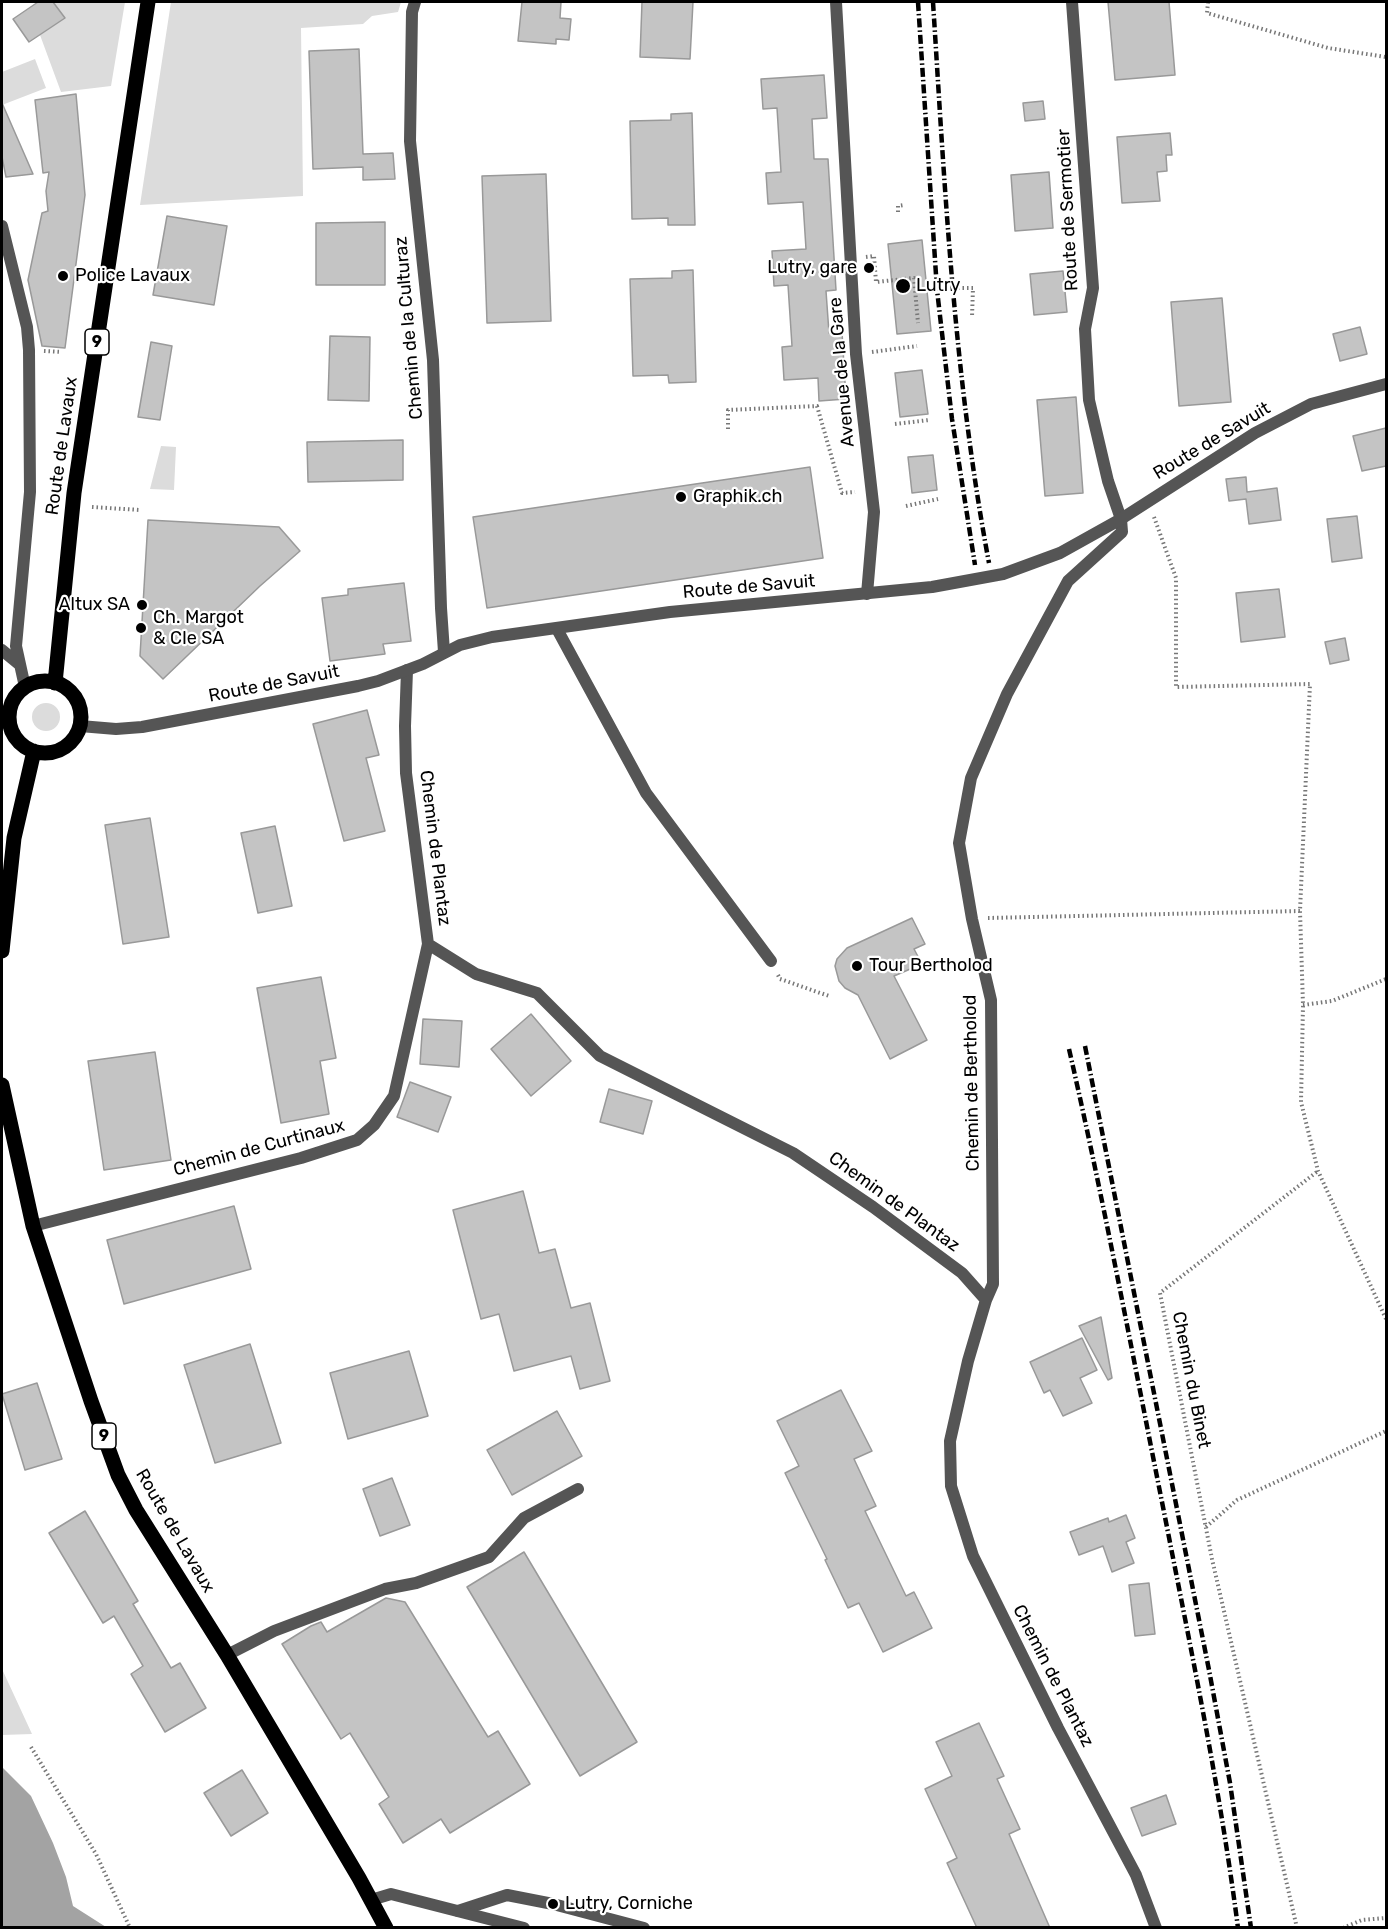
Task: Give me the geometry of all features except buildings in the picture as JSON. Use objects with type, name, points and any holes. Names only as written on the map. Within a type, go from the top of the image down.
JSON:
[{"type":"main road","name":"Route de Lavaux","points":[[55,682],[74,493],[148,2]]},
{"type":"main road","points":[[45,681],[55,682],[65,687],[73,695],[81,715],[80,726],[75,737],[57,751],[46,753],[34,751],[16,738],[11,728],[9,716],[11,705],[25,687],[45,681]]},
{"type":"main road","points":[[2,951],[14,838],[34,751]]},
{"type":"main road","name":"Route de Lavaux","points":[[2,1085],[33,1226],[118,1475],[136,1510],[226,1655],[386,1928]]},
{"type":"street","name":"Chemin de la Culturaz","points":[[415,2],[412,12],[410,141],[434,360],[444,652]]},
{"type":"street","name":"Avenue de la Gare","points":[[836,2],[856,354],[874,512],[867,594]]},
{"type":"street","name":"Route de Sermotier","points":[[1072,2],[1093,288],[1085,329],[1089,400],[1108,481],[1121,519]]},
{"type":"street","points":[[2,226],[27,327],[29,350],[30,492],[16,646],[25,687]]},
{"type":"street","name":"Route de Savuit","points":[[80,726],[116,729],[142,727],[358,686],[407,670],[444,652],[482,639],[670,612],[932,587],[1003,573],[1060,553],[1121,519],[1255,433],[1311,404],[1386,384]]},
{"type":"street","name":"Chemin de Bertholod","points":[[986,1300],[993,1284],[991,1000],[972,919],[959,843],[971,778],[1007,694],[1068,581],[1122,532],[1121,519]]},
{"type":"street","points":[[557,629],[646,793],[771,961]]},
{"type":"street","points":[[2,650],[20,665]]},
{"type":"street","name":"Chemin de Plantaz","points":[[407,670],[406,774],[429,944],[476,974],[537,993],[600,1056],[793,1153],[873,1207],[953,1267],[986,1300],[968,1361],[950,1442],[951,1486],[973,1556],[1058,1728],[1136,1875],[1156,1928]]},
{"type":"street","name":"Chemin de Curtinaux","points":[[33,1226],[301,1158],[357,1140],[374,1125],[394,1096],[429,944]]},
{"type":"street","points":[[226,1655],[274,1631],[385,1589],[416,1583],[489,1557],[524,1518],[578,1489]]},
{"type":"street","points":[[371,1900],[391,1894],[524,1928]]},
{"type":"street","points":[[458,1911],[507,1895],[553,1904],[644,1928]]},
{"type":"path","points":[[1208,2],[1207,13],[1329,48],[1386,57]]},
{"type":"path","points":[[898,212],[898,206],[904,205]]},
{"type":"path","points":[[851,258],[874,256],[876,282],[914,278],[918,323]]},
{"type":"path","points":[[958,288],[973,288],[972,317]]},
{"type":"path","points":[[856,354],[916,346]]},
{"type":"path","points":[[728,429],[728,410],[817,406],[842,493],[855,492]]},
{"type":"path","points":[[895,424],[929,420]]},
{"type":"path","points":[[906,506],[938,499]]},
{"type":"path","points":[[1148,502],[1176,578],[1176,687],[1310,684],[1300,911],[1303,1005],[1301,1102],[1318,1171],[1386,1319]]},
{"type":"path","points":[[92,507],[140,510]]},
{"type":"path","points":[[972,919],[1300,911]]},
{"type":"path","points":[[780,979],[829,996]]},
{"type":"path","points":[[1303,1005],[1332,1001],[1386,979]]},
{"type":"path","name":"Chemin du Binet","points":[[1297,1928],[1206,1528],[1160,1293],[1318,1171]]},
{"type":"path","points":[[1206,1528],[1237,1500],[1386,1431]]},
{"type":"path","points":[[31,1747],[96,1854],[130,1928]]},
{"type":"path","points":[[1343,1928],[1362,1920],[1386,1918]]},
{"type":"shaded area","points":[[53,2],[125,2],[111,86],[61,92],[40,35],[65,18]]},
{"type":"shaded area","points":[[171,2],[401,2],[398,12],[372,16],[363,24],[301,28],[303,196],[140,205]]},
{"type":"shaded area","points":[[35,59],[46,88],[2,105],[2,72]]},
{"type":"shaded area","points":[[161,446],[176,447],[174,490],[150,489]]},
{"type":"shaded area","points":[[46,703],[56,707],[60,717],[56,727],[46,731],[36,727],[32,717],[36,707]]},
{"type":"shaded area","points":[[2,1669],[32,1734],[2,1735]]},
{"type":"shaded area","points":[[2,1767],[31,1796],[66,1877],[73,1906],[106,1927],[2,1927]]},
{"type":"railway","points":[[918,2],[937,290],[952,419],[975,565]]},
{"type":"railway","points":[[933,2],[952,283],[967,423],[989,563]]},
{"type":"railway","points":[[1085,1046],[1209,1670],[1230,1783],[1251,1928]]},
{"type":"railway","points":[[1069,1049],[1195,1667],[1223,1823],[1238,1928]]},
{"type":"place","name":"Lutry, gare","points":[[869,268]]},
{"type":"place","name":"Police Lavaux","points":[[63,276]]},
{"type":"place","name":"Lutry","points":[[903,286]]},
{"type":"place","name":"Graphik.ch","points":[[681,497]]},
{"type":"place","name":"Altux SA","points":[[142,605]]},
{"type":"place","name":"Ch. Margot & CIe SA","points":[[141,628]]},
{"type":"place","name":"Tour Bertholod","points":[[857,966]]},
{"type":"place","name":"Lutry, Corniche","points":[[553,1904]]}]
